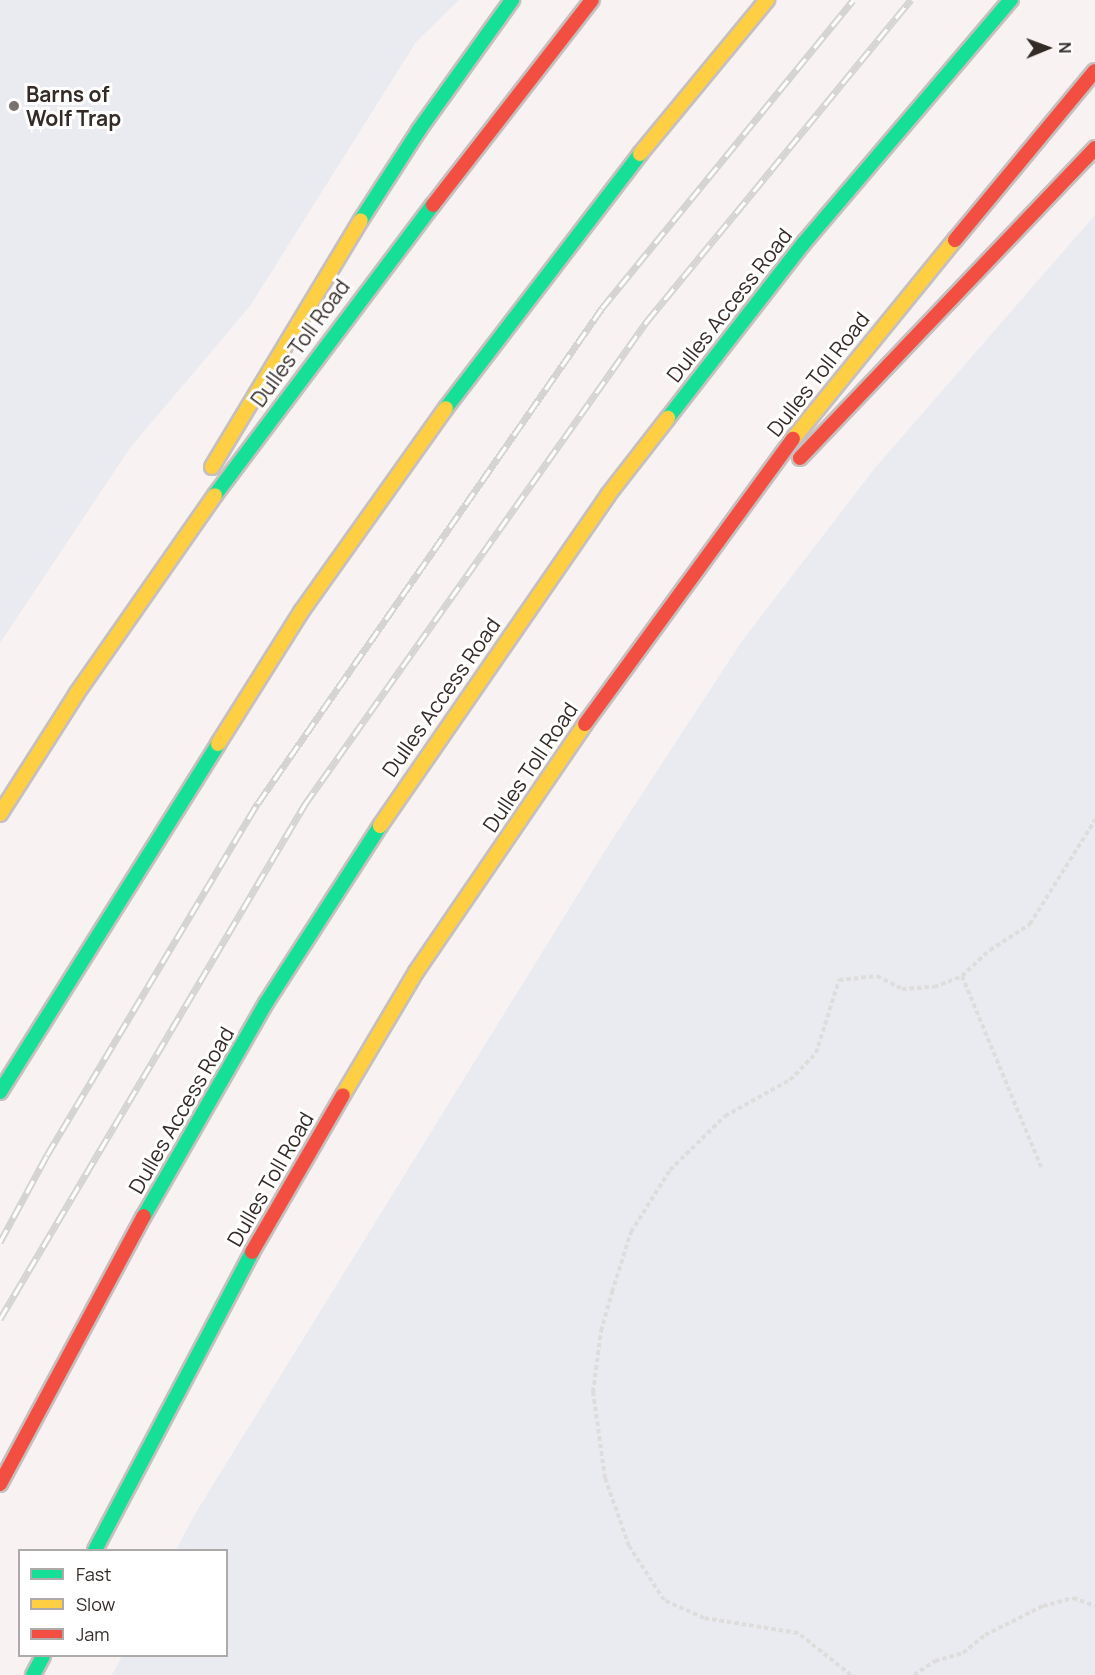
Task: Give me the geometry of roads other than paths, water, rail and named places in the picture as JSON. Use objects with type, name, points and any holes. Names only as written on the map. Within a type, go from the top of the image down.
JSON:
[{"type":"highway","points":[[206,477],[335,260],[420,130],[512,0]]},
{"type":"highway","name":"Dulles Toll Road","points":[[0,814],[77,693],[329,338],[592,0]]},
{"type":"highway","points":[[0,1092],[301,612],[431,428],[598,205],[767,0]]},
{"type":"highway","name":"Dulles Access Road","points":[[0,1484],[111,1273],[266,1003],[431,747],[615,486],[803,244],[1011,0]]},
{"type":"highway","name":"Dulles Toll Road","points":[[96,1549],[270,1217],[416,972],[690,576],[825,396],[1095,71]]},
{"type":"highway","points":[[690,576],[1095,148]]},
{"type":"highway","points":[[77,693],[188,507]]},
{"type":"highway","points":[[33,1675],[42,1657]]},
{"type":"railway","points":[[0,1242],[47,1155],[258,803],[602,308],[853,0]]},
{"type":"railway","points":[[0,1319],[305,804],[647,321],[911,0]]},
{"type":"place","name":"Barns of Wolf Trap","points":[[14,106]]}]
